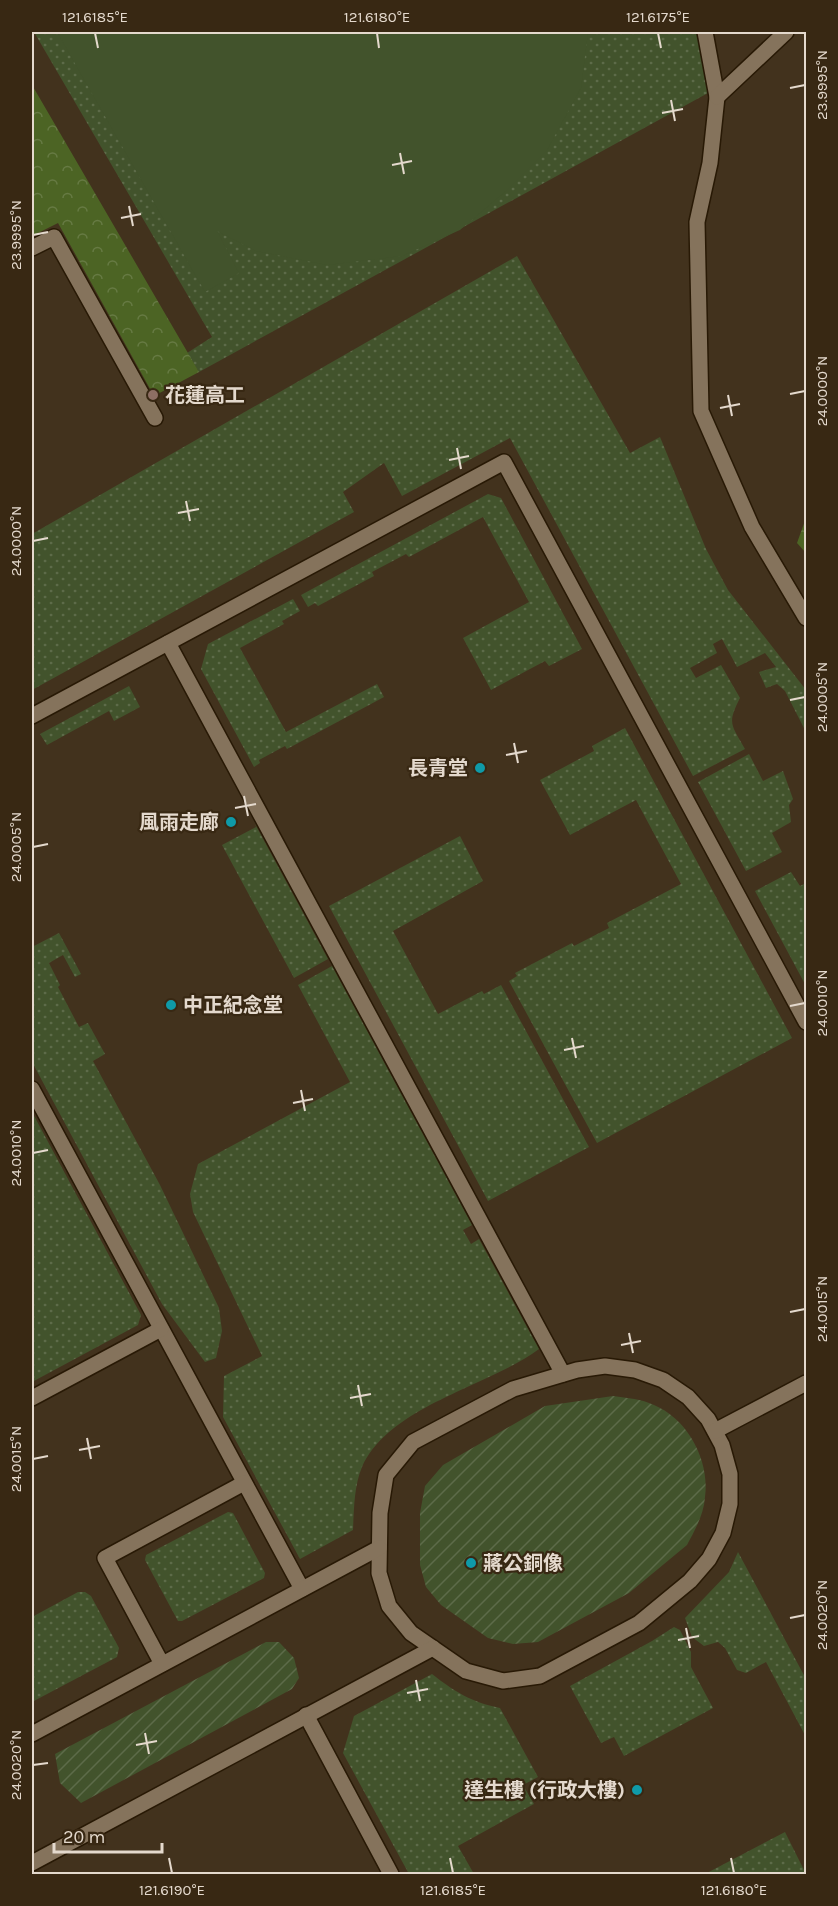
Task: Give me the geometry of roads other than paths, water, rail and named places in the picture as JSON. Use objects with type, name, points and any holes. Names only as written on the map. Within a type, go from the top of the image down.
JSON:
[{"type":"street","points":[[705,32],[717,97],[710,163],[697,222],[701,411],[752,527],[807,618]]},
{"type":"street","points":[[717,97],[786,32]]},
{"type":"street","points":[[32,248],[54,237],[155,418]]},
{"type":"street","points":[[32,716],[504,462],[807,1022]]},
{"type":"street","points":[[168,643],[563,1374]]},
{"type":"street","points":[[32,1089],[302,1589]]},
{"type":"street","points":[[32,1398],[161,1329]]},
{"type":"street","points":[[605,1366],[635,1370],[663,1380],[688,1397],[708,1419],[715,1431],[722,1445],[730,1474],[730,1504],[723,1533],[709,1559],[690,1581],[639,1623],[540,1676],[503,1681],[466,1671],[411,1633],[389,1606],[379,1573],[380,1513],[386,1475],[413,1442],[513,1389],[563,1374],[605,1366]]},
{"type":"street","points":[[715,1431],[807,1383]]},
{"type":"street","points":[[162,1664],[105,1558],[244,1483]]},
{"type":"street","points":[[32,1734],[379,1548]]},
{"type":"street","points":[[32,1863],[433,1648]]},
{"type":"street","points":[[306,1715],[391,1875]]},
{"type":"place","name":"花蓮高工","points":[[153,395]]},
{"type":"place","name":"長青堂","points":[[480,768]]},
{"type":"place","name":"風雨走廊","points":[[231,822]]},
{"type":"place","name":"中正紀念堂","points":[[171,1005]]},
{"type":"place","name":"蔣公銅像","points":[[471,1563]]},
{"type":"place","name":"達生樓 (行政大樓)","points":[[637,1790]]}]
